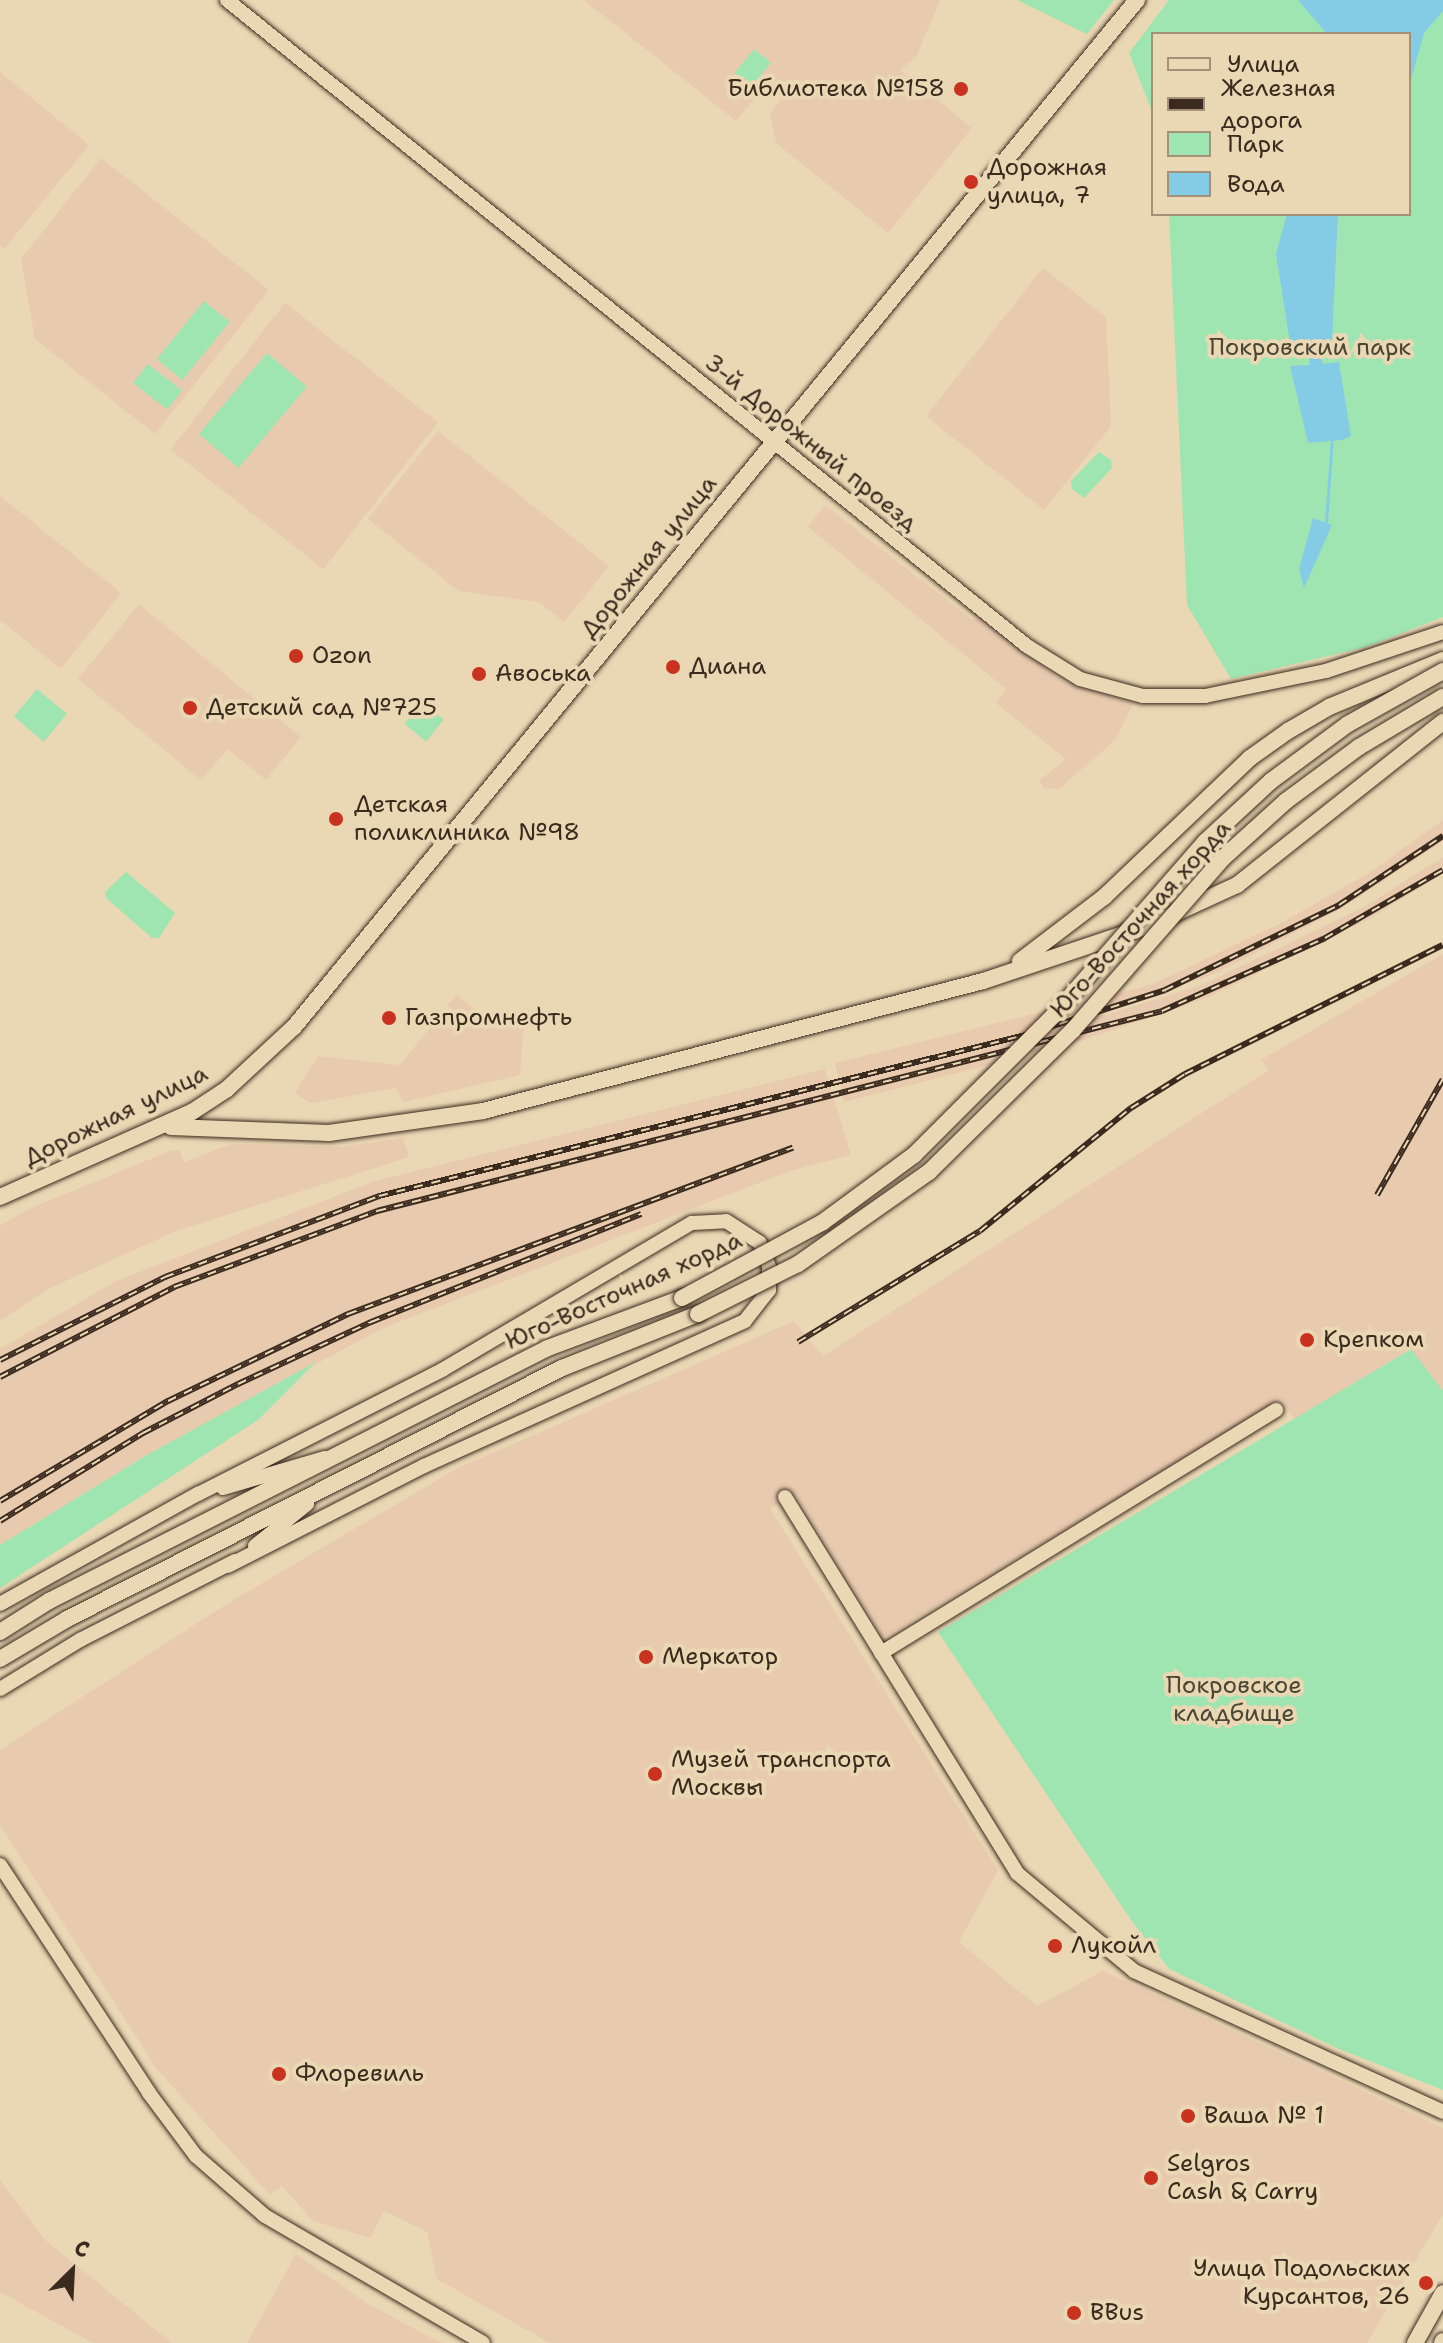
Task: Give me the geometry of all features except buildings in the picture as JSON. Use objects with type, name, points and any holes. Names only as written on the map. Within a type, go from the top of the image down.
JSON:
[{"type":"main road","name":"Дорожная улица","points":[[0,1197],[192,1112],[214,1099],[294,1027],[1137,0]]},
{"type":"main road","points":[[983,981],[1038,952],[1070,926],[1263,749],[1329,707],[1443,660]]},
{"type":"main road","name":"Юго-Восточная хорда","points":[[0,1632],[49,1601],[548,1348],[682,1298],[823,1222],[914,1155],[1054,1015],[1216,832],[1271,781],[1348,724],[1443,671]]},
{"type":"main road","name":"Юго-Восточная хорда","points":[[0,1659],[67,1619],[562,1368],[698,1314],[798,1264],[929,1172],[1073,1030],[1222,859],[1286,801],[1346,756],[1443,697]]},
{"type":"main road","points":[[154,1130],[225,1128],[329,1133],[483,1111],[983,981],[1150,925],[1237,885],[1278,857],[1443,722]]},
{"type":"main road","points":[[214,1099],[210,1110],[225,1128]]},
{"type":"main road","points":[[192,1112],[225,1128]]},
{"type":"main road","points":[[1415,2343],[1443,2293]]},
{"type":"street","name":"3-й Дорожный проезд","points":[[227,0],[1027,646],[1104,687],[1143,696],[1205,696],[1326,671],[1443,632]]},
{"type":"street","points":[[0,1604],[198,1494],[442,1370],[692,1223],[714,1218],[734,1223],[760,1243],[769,1267],[769,1290],[745,1321],[424,1466],[80,1640],[0,1689]]},
{"type":"street","points":[[881,1653],[1276,1410]]},
{"type":"street","points":[[198,1494],[333,1456]]},
{"type":"street","points":[[228,1566],[298,1510],[347,1479]]},
{"type":"street","points":[[785,1497],[1017,1873],[1134,1971],[1443,2112]]},
{"type":"street","points":[[0,1865],[149,2093],[196,2156],[265,2216],[483,2343]]},
{"type":"shaded area","points":[[584,0],[940,0],[916,57],[900,70],[972,128],[888,233],[776,143],[770,114],[783,96],[767,83],[736,121]]},
{"type":"shaded area","points":[[0,72],[89,145],[4,249],[0,245]]},
{"type":"shaded area","points":[[101,158],[269,290],[155,434],[35,339],[21,259]]},
{"type":"shaded area","points":[[1043,268],[1106,317],[1111,426],[1044,510],[926,416]]},
{"type":"shaded area","points":[[285,303],[438,422],[323,569],[170,450]]},
{"type":"shaded area","points":[[438,431],[609,566],[564,622],[539,602],[459,591],[368,519]]},
{"type":"shaded area","points":[[0,496],[121,593],[61,669],[0,620]]},
{"type":"shaded area","points":[[825,505],[971,619],[979,618],[1061,680],[1133,704],[1115,740],[1059,789],[1044,788],[1039,781],[1066,759],[996,703],[1006,689],[808,527]]},
{"type":"shaded area","name":"Детский сад №725","points":[[139,604],[301,737],[266,780],[228,749],[201,780],[78,679]]},
{"type":"shaded area","points":[[1443,820],[1443,841],[1341,909],[1216,973],[1063,1028],[1202,985],[1366,906],[1443,857],[1443,873],[1371,918],[1209,997],[1081,1041],[844,1102],[835,1063],[1151,985],[1285,921],[1369,873]]},
{"type":"shaded area","points":[[1443,954],[1443,1391],[1410,1349],[1295,1420],[1282,1400],[883,1638],[795,1493],[770,1509],[998,1870],[959,1942],[1037,2006],[1103,1971],[1443,2128],[1443,2214],[1367,2343],[550,2343],[437,2279],[427,2232],[384,2211],[370,2238],[313,2221],[282,2186],[270,2195],[157,2069],[0,1825],[0,1750],[230,1602],[458,1468],[794,1321],[823,1356],[1269,1070],[1261,1060]]},
{"type":"shaded area","points":[[456,995],[496,1025],[506,1012],[524,1025],[520,1075],[403,1102],[396,1088],[311,1103],[295,1093],[318,1056],[400,1065]]},
{"type":"shaded area","points":[[825,1069],[851,1155],[790,1171],[383,1328],[147,1455],[0,1545],[0,1349],[116,1281],[375,1181]]},
{"type":"shaded area","points":[[403,1138],[409,1157],[176,1231],[48,1289],[0,1321],[0,1226],[31,1208],[170,1151],[179,1150],[184,1162],[232,1144],[341,1147]]},
{"type":"shaded area","points":[[0,2180],[46,2241],[172,2343],[93,2343],[0,2292]]},
{"type":"shaded area","points":[[296,2254],[368,2304],[441,2343],[247,2343]]},
{"type":"green space","points":[[1017,0],[1114,0],[1087,34]]},
{"type":"green space","name":"Покровский парк","points":[[1169,0],[1443,0],[1443,617],[1366,647],[1231,679],[1187,605],[1169,216],[1411,216],[1411,32],[1151,32],[1151,109],[1129,53]]},
{"type":"green space","points":[[754,49],[771,63],[752,87],[734,73]]},
{"type":"green space","points":[[204,301],[230,322],[182,380],[157,359]]},
{"type":"green space","points":[[267,353],[307,386],[239,468],[199,434]]},
{"type":"green space","points":[[148,364],[182,390],[167,409],[133,383]]},
{"type":"green space","points":[[1099,452],[1111,460],[1112,468],[1084,498],[1072,489],[1071,481]]},
{"type":"green space","points":[[37,689],[67,714],[44,742],[14,717]]},
{"type":"green space","points":[[422,702],[444,720],[426,741],[404,724]]},
{"type":"green space","points":[[126,872],[175,913],[159,938],[152,938],[106,898],[105,892]]},
{"type":"green space","name":"Покровское кладбище","points":[[1411,1349],[1443,1391],[1443,2090],[1339,2049],[1169,1969],[1131,1920],[938,1632]]},
{"type":"green space","points":[[316,1362],[258,1420],[0,1588],[0,1545],[147,1455]]},
{"type":"water","points":[[1298,0],[1443,0],[1443,11],[1424,33],[1411,80],[1411,32],[1325,32]]},
{"type":"water","points":[[1286,216],[1338,216],[1332,340],[1316,343],[1323,364],[1339,362],[1351,436],[1342,440],[1308,443],[1290,366],[1310,365],[1307,343],[1290,343],[1276,254]]},
{"type":"water","points":[[1313,518],[1332,525],[1304,588],[1299,569]]},
{"type":"waterway","points":[[1326,522],[1332,438]]},
{"type":"railway","points":[[0,1360],[165,1277],[379,1196],[1025,1035],[1165,990],[1339,905],[1443,836]]},
{"type":"railway","points":[[0,1377],[174,1287],[377,1211],[1162,1011],[1325,938],[1443,870]]},
{"type":"railway","points":[[798,1342],[980,1231],[1131,1108],[1185,1074],[1443,945]]},
{"type":"railway","points":[[1377,1195],[1443,1079]]},
{"type":"railway","points":[[0,1501],[168,1401],[348,1314],[793,1148]]},
{"type":"railway","points":[[0,1521],[143,1433],[238,1384],[371,1322],[641,1214]]},
{"type":"place","name":"Библиотека №158","points":[[961,89]]},
{"type":"place","name":"Дорожная улица, 7","points":[[971,182]]},
{"type":"place","name":"Ozon","points":[[296,656]]},
{"type":"place","name":"Диана","points":[[673,667]]},
{"type":"place","name":"Авоська","points":[[479,674]]},
{"type":"place","name":"Детский сад №725","points":[[190,708]]},
{"type":"place","name":"Детская поликлиника №98","points":[[336,819]]},
{"type":"place","name":"Газпромнефть","points":[[389,1018]]},
{"type":"place","name":"Крепком","points":[[1307,1340]]},
{"type":"place","name":"Меркатор","points":[[646,1657]]},
{"type":"place","name":"Музей транспорта Москвы","points":[[655,1774]]},
{"type":"place","name":"Лукойл","points":[[1055,1946]]},
{"type":"place","name":"Флоревиль","points":[[279,2074]]},
{"type":"place","name":"Ваша № 1","points":[[1188,2116]]},
{"type":"place","name":"Selgros Cash & Carry","points":[[1151,2178]]},
{"type":"place","name":"Улица Подольских Курсантов, 26","points":[[1426,2283]]},
{"type":"place","name":"BBus","points":[[1074,2313]]}]
